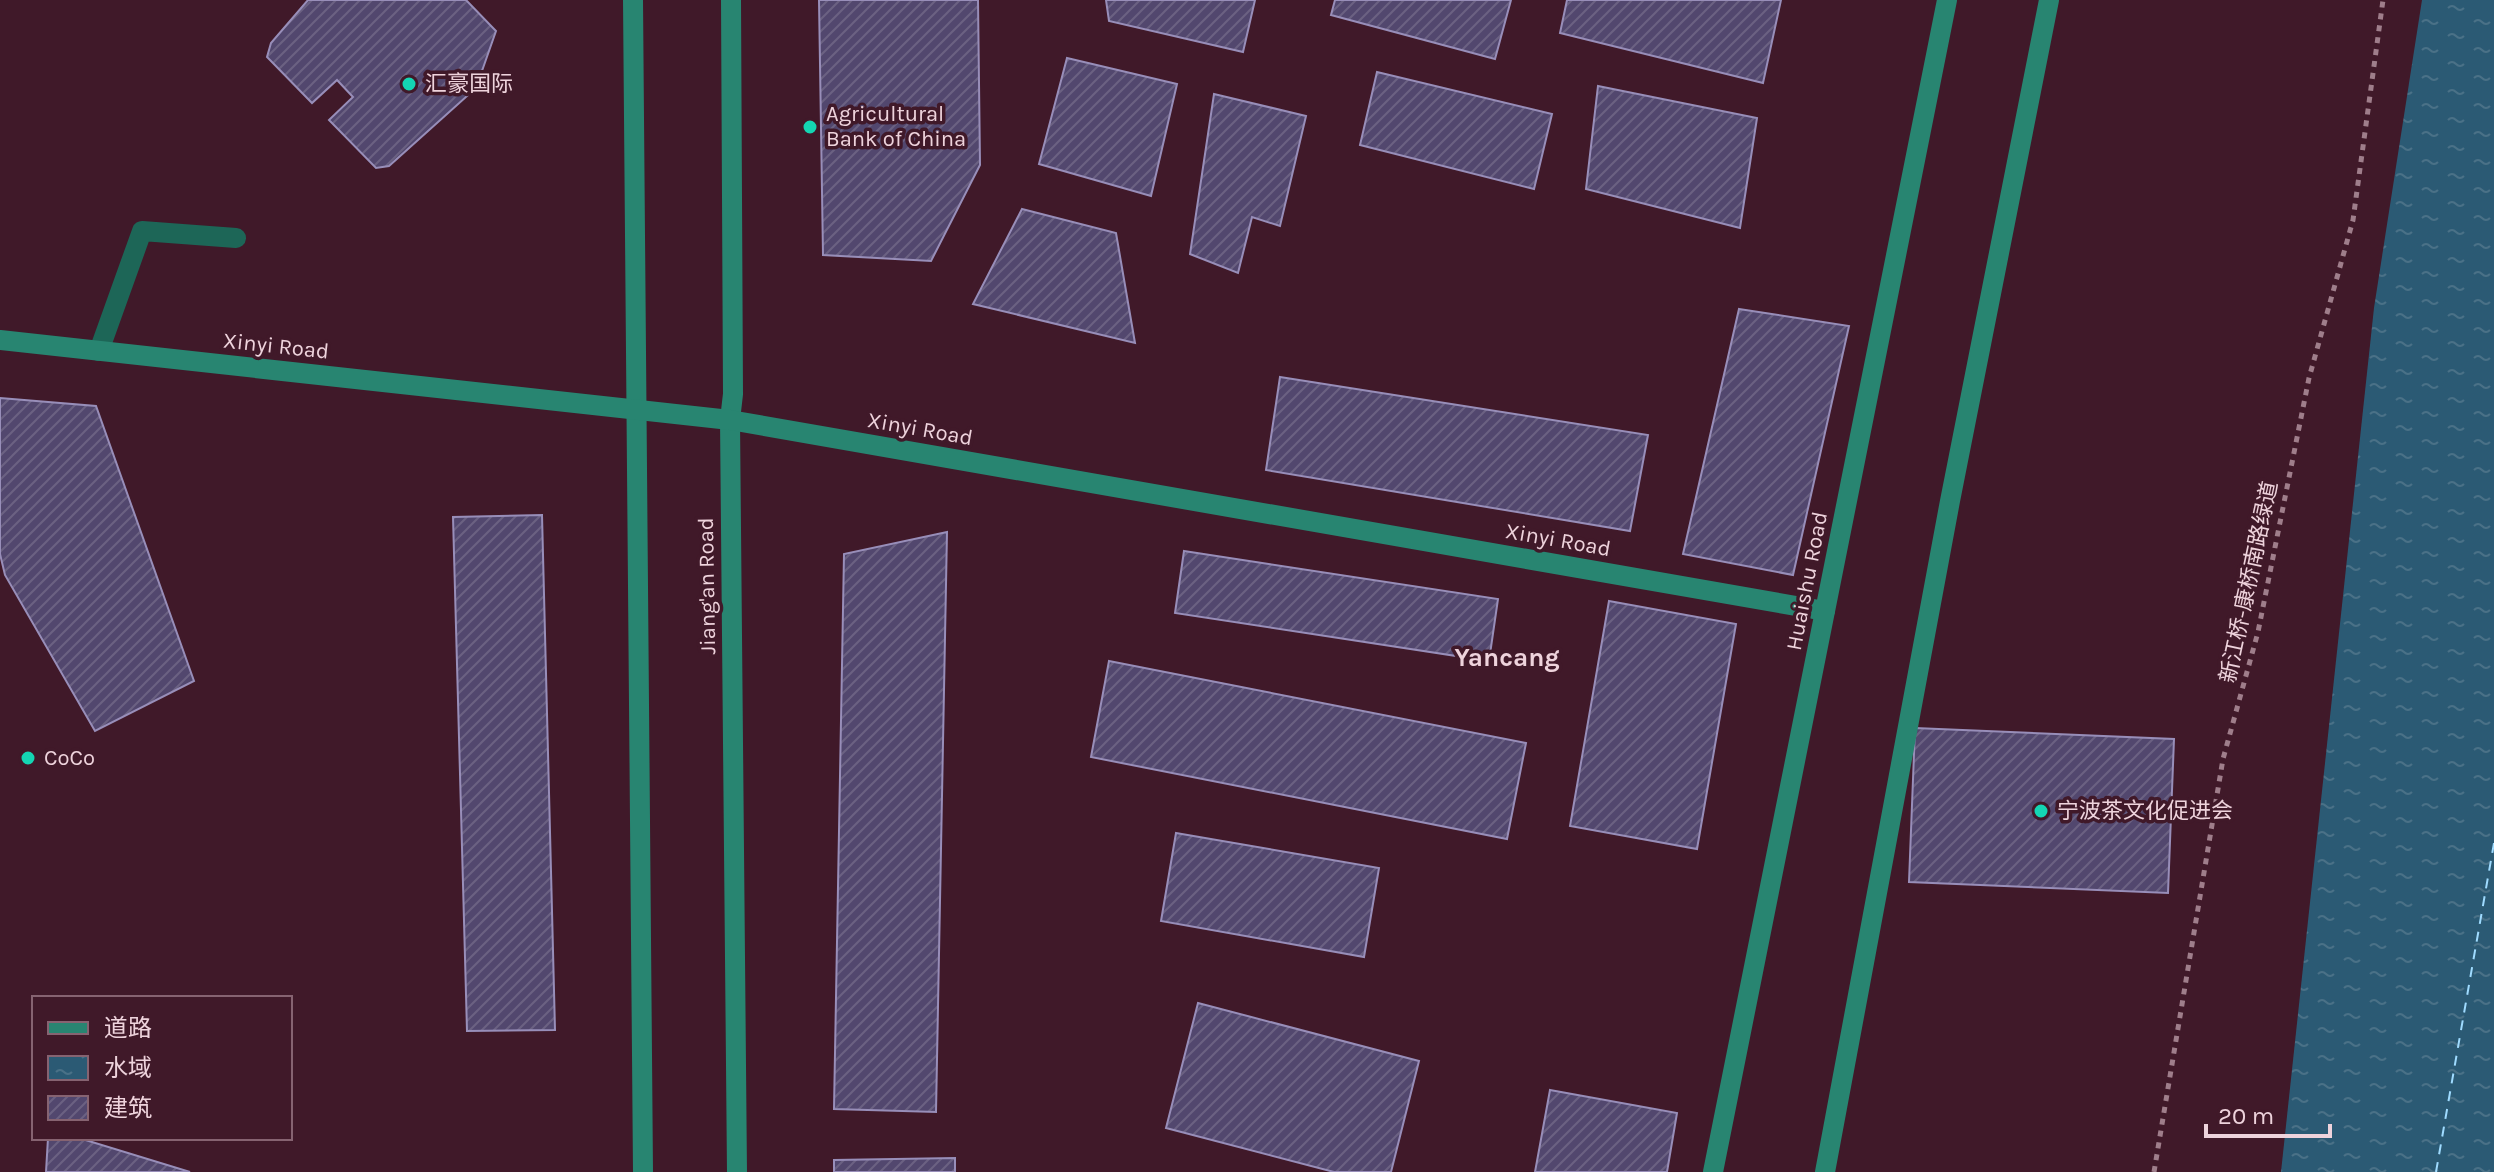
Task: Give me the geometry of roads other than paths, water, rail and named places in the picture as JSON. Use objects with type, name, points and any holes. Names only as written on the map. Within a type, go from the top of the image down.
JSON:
[{"type":"street","points":[[633,0],[643,1172]]},
{"type":"street","name":"Jiang'an Road","points":[[731,0],[733,394],[730,420],[737,1172]]},
{"type":"street","name":"Huaishu Road","points":[[1713,1172],[1947,0]]},
{"type":"street","points":[[1825,1172],[1950,501],[2049,0]]},
{"type":"street","name":"Xinyi Road","points":[[0,340],[730,420],[1825,611]]},
{"type":"lane","points":[[99,351],[142,231],[236,238]]},
{"type":"water","points":[[2422,0],[2494,0],[2494,1172],[2281,1172],[2374,308]]},
{"type":"place","name":"汇豪国际","points":[[409,84]]},
{"type":"place","name":"Agricultural Bank of China","points":[[810,127]]},
{"type":"place","name":"CoCo","points":[[28,758]]},
{"type":"place","name":"宁波茶文化促进会","points":[[2041,811]]},
{"type":"district","name":"Yancang","points":[[1507,657]]}]
